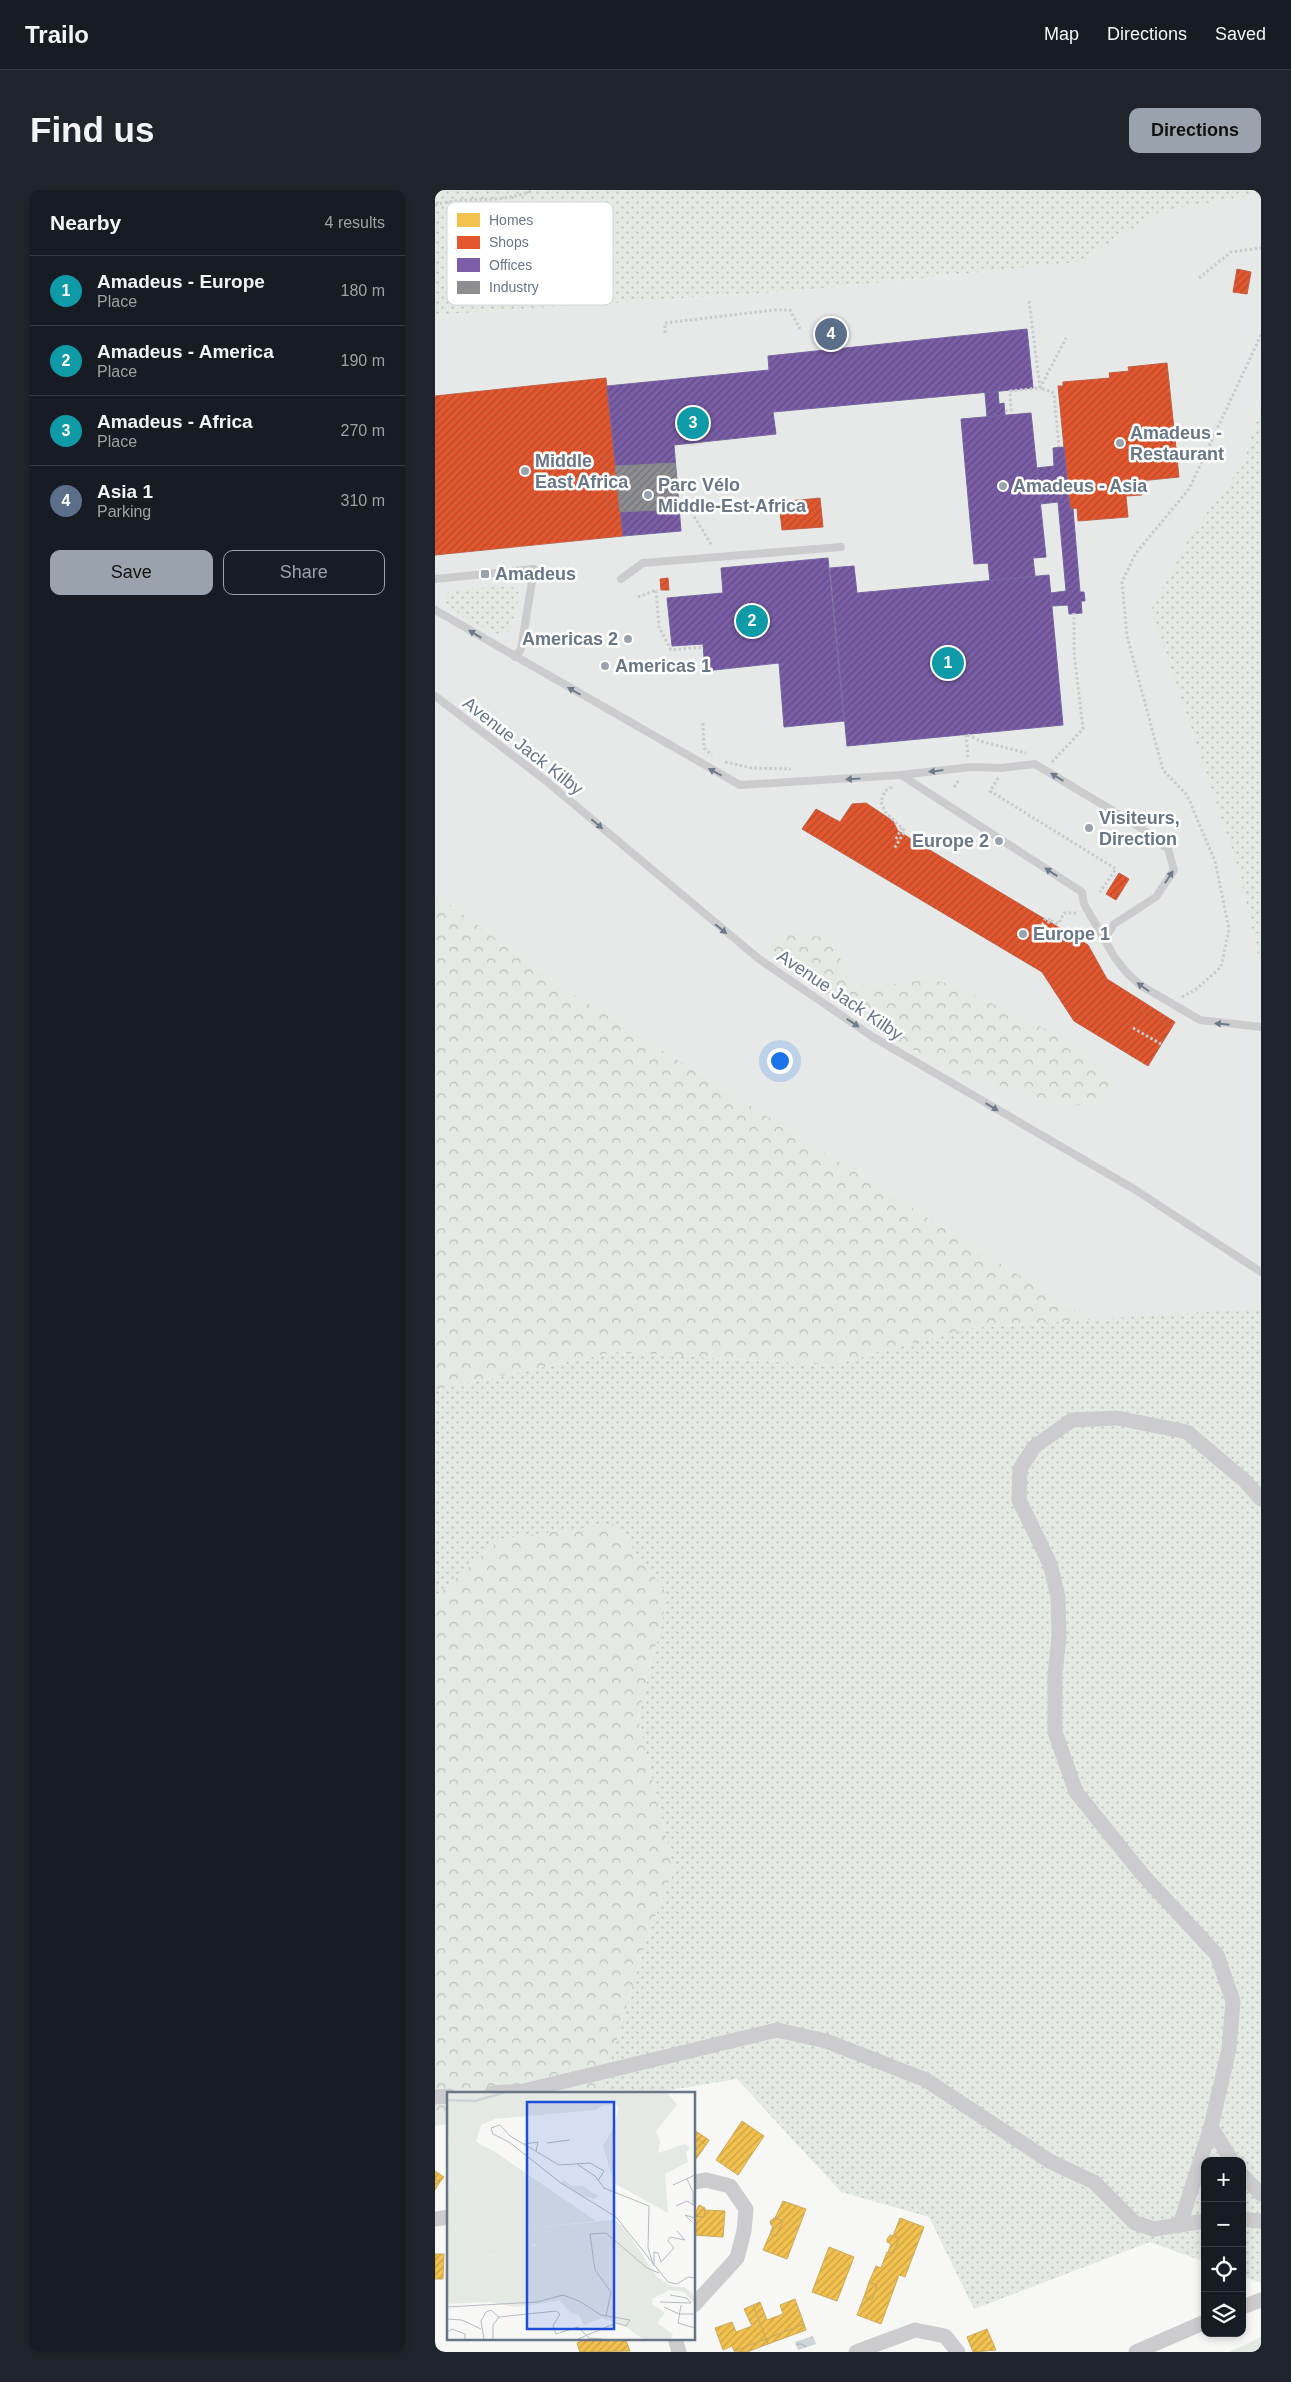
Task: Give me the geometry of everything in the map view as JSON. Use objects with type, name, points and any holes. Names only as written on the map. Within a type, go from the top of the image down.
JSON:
[{"type":"street","points":[[1181,2225],[1211,2127],[1229,2049],[1233,2001],[1217,1955],[1142,1874],[1076,1792],[1055,1732],[1055,1674],[1059,1637],[1058,1597],[1051,1564],[1019,1500],[1020,1470],[1034,1447],[1072,1420],[1117,1418],[1187,1432],[1245,1480],[1261,1500]]},
{"type":"street","points":[[508,2092],[524,2091],[777,2030],[826,2041],[926,2080],[1051,2162],[1094,2182],[1135,2222],[1154,2229],[1201,2222]]},
{"type":"street","points":[[1211,2127],[1230,2157]]},
{"type":"street","points":[[1246,2179],[1261,2194]]},
{"type":"street","points":[[695,2182],[706,2180],[730,2186],[746,2209],[744,2231],[737,2258],[695,2304]]},
{"type":"street","points":[[1246,2219],[1261,2221]]},
{"type":"street","points":[[1246,2306],[1261,2300]]},
{"type":"street","points":[[1136,2352],[1201,2324]]},
{"type":"street","points":[[856,2352],[915,2330],[945,2336],[958,2352]]},
{"type":"lane","points":[[621,580],[643,563],[841,547]]},
{"type":"lane","points":[[435,579],[534,569],[521,649],[515,657]]},
{"type":"lane","points":[[435,610],[740,785],[760,786],[899,779],[971,767],[1001,768],[1035,764],[1138,826],[1168,849],[1174,870],[1156,897],[1114,924],[1104,940]]},
{"type":"lane","name":"Avenue Jack Kilby","points":[[435,696],[545,780],[759,959],[873,1037],[1134,1189],[1261,1272]]},
{"type":"lane","points":[[899,779],[1082,892],[1084,904],[1104,940],[1127,973],[1169,1004],[1208,1022],[1261,1028]]},
{"type":"path","points":[[435,205],[447,201],[505,198],[533,190]]},
{"type":"path","points":[[1199,278],[1231,252],[1261,248]]},
{"type":"path","points":[[1029,301],[1040,388]]},
{"type":"path","points":[[665,333],[665,323],[774,310],[790,310],[801,329]]},
{"type":"path","points":[[1169,1004],[1195,990],[1221,967],[1229,929],[1215,861],[1187,795],[1163,770],[1127,636],[1122,582],[1136,553],[1189,489],[1261,335]]},
{"type":"path","points":[[1040,388],[1067,338]]},
{"type":"path","points":[[1005,411],[1011,410],[1009,390],[1040,388],[1054,393],[1059,447]]},
{"type":"path","points":[[679,509],[689,508],[718,556]]},
{"type":"path","points":[[638,597],[656,590],[659,627],[671,650],[703,647]]},
{"type":"path","points":[[1050,764],[1083,729],[1074,652],[1074,613]]},
{"type":"path","points":[[655,673],[659,664]]},
{"type":"path","points":[[703,723],[705,748],[719,761],[752,768],[792,769]]},
{"type":"path","points":[[969,760],[966,734],[980,740],[1028,753],[1027,756]]},
{"type":"path","points":[[993,774],[999,777],[989,792],[1116,869],[1100,892]]},
{"type":"path","points":[[894,849],[905,830],[886,813],[881,802],[885,792],[899,779]]},
{"type":"path","points":[[896,840],[902,828]]},
{"type":"path","points":[[1035,938],[1046,918],[1057,924],[1064,913],[1084,914]]},
{"type":"path","points":[[1043,932],[1050,920]]},
{"type":"path","points":[[1133,1028],[1161,1044]]},
{"type":"shaded area","points":[[1261,194],[1261,405],[1243,464],[1191,534],[1238,867],[1259,960],[1261,961],[1261,1308],[1090,1320],[565,989],[435,894],[435,315],[583,305],[613,305],[613,303],[805,290],[1078,262],[1161,211]]},
{"type":"green space","points":[[435,190],[1261,190],[1261,194],[1161,211],[1078,262],[805,290],[613,303],[613,202],[447,202],[447,305],[583,305],[435,315]]},
{"type":"green space","points":[[1261,405],[1261,961],[1259,960],[1238,867],[1151,610],[1191,534],[1243,464]]},
{"type":"green space","points":[[511,586],[519,593],[514,622],[509,632],[496,634],[463,617],[445,602],[445,596],[451,590]]},
{"type":"green space","points":[[435,894],[565,989],[1090,1320],[970,1328],[831,1365],[614,1352],[435,1390]]},
{"type":"green space","points":[[779,932],[829,938],[854,984],[879,986],[931,979],[955,986],[1083,1047],[1113,1087],[1093,1102],[1068,1107],[950,1070],[893,1039],[767,955]]},
{"type":"green space","points":[[1261,1308],[1261,2283],[1246,2277],[1246,2157],[1201,2157],[1201,2261],[1150,2242],[974,2309],[929,2217],[841,2192],[737,2079],[659,2092],[601,2092],[647,1937],[674,1870],[638,1719],[668,1595],[500,1539],[435,1597],[435,1390],[615,1352],[831,1365],[970,1328]]},
{"type":"green space","points":[[615,1524],[668,1595],[638,1719],[674,1870],[647,1937],[601,2092],[447,2092],[447,2124],[435,2126],[435,1597],[500,1539]]},
{"type":"green space","points":[[1261,2337],[1261,2352],[1229,2352]]},
{"type":"water","points":[[813,2336],[816,2344],[798,2350],[795,2342]]},
{"type":"building: Homes","points":[[742,2121],[764,2136],[738,2175],[716,2160]]},
{"type":"building: Homes","points":[[695,2131],[709,2140],[706,2145],[695,2138]]},
{"type":"building: Homes","points":[[695,2138],[706,2145],[695,2158]]},
{"type":"building: Homes","points":[[435,2171],[444,2177],[440,2182],[435,2179]]},
{"type":"building: Homes","points":[[435,2179],[440,2182],[435,2190]]},
{"type":"building: Homes","points":[[783,2201],[806,2209],[787,2259],[763,2250],[770,2234],[776,2236],[783,2221],[775,2218]]},
{"type":"building: Homes","points":[[699,2205],[705,2208],[704,2217],[695,2216],[695,2210],[697,2210]]},
{"type":"building: Homes","points":[[705,2210],[725,2211],[723,2237],[695,2235],[695,2216],[704,2217]]},
{"type":"building: Homes","points":[[774,2218],[783,2221],[776,2236],[770,2234],[773,2226],[770,2221]]},
{"type":"building: Homes","points":[[900,2218],[924,2227],[905,2277],[899,2275],[881,2324],[857,2315],[864,2297],[872,2300],[877,2285],[869,2282],[876,2266],[881,2268],[887,2252],[893,2254],[899,2238],[893,2236]]},
{"type":"building: Homes","points":[[890,2235],[899,2238],[893,2254],[888,2252],[891,2244],[887,2242],[887,2239]]},
{"type":"building: Homes","points":[[829,2247],[854,2257],[837,2301],[812,2292]]},
{"type":"building: Homes","points":[[435,2254],[444,2254],[443,2279],[435,2279]]},
{"type":"building: Homes","points":[[869,2282],[877,2285],[872,2300],[864,2297]]},
{"type":"building: Homes","points":[[795,2299],[804,2324],[766,2339],[753,2305],[760,2302],[767,2320],[783,2314],[780,2305]]},
{"type":"building: Homes","points":[[753,2305],[766,2339],[734,2351],[732,2346],[723,2350],[715,2328],[732,2322],[736,2332],[752,2326],[744,2309]]},
{"type":"building: Homes","points":[[804,2324],[806,2330],[768,2344],[766,2339]]},
{"type":"building: Homes","points":[[987,2329],[996,2350],[973,2352],[967,2337]]},
{"type":"building: Homes","points":[[766,2339],[768,2344],[747,2352],[734,2351]]},
{"type":"building: Homes","points":[[584,2340],[626,2340],[630,2351],[580,2352],[577,2343]]},
{"type":"building: Shops","points":[[1237,269],[1251,272],[1247,294],[1233,292]]},
{"type":"building: Shops","name":"Amadeus - Restaurant","points":[[1167,363],[1179,477],[1140,481],[1142,495],[1126,496],[1128,517],[1078,521],[1077,508],[1070,509],[1058,386],[1063,386],[1063,382],[1110,378],[1109,373],[1129,371],[1128,367]]},
{"type":"building: Shops","name":"Middle East Africa","points":[[606,378],[623,536],[435,555],[435,396]]},
{"type":"building: Shops","points":[[603,456],[615,456],[617,476],[605,477]]},
{"type":"building: Shops","points":[[618,485],[619,505],[607,507],[606,486]]},
{"type":"building: Shops","points":[[820,498],[823,527],[782,530],[779,502]]},
{"type":"building: Shops","points":[[668,578],[669,590],[661,590],[660,579]]},
{"type":"building: Shops","name":"Europe 1","points":[[866,803],[893,821],[898,831],[1088,945],[1107,979],[1175,1022],[1148,1066],[1074,1021],[1042,972],[802,829],[816,809],[840,822],[852,804]]},
{"type":"building: Shops","points":[[1119,873],[1129,879],[1116,900],[1106,894]]},
{"type":"building: Shops","points":[[1144,1010],[1172,1027],[1160,1044],[1133,1028]]},
{"type":"building: Offices","points":[[1027,329],[1033,388],[773,412],[776,434],[674,445],[681,531],[623,536],[607,386],[769,370],[768,356]]},
{"type":"building: Offices","points":[[998,391],[999,404],[1004,403],[1005,415],[987,417],[985,393]]},
{"type":"building: Offices","name":"Amadeus - Asia","points":[[1031,413],[1046,557],[1033,558],[1035,576],[990,581],[988,563],[974,564],[961,419]]},
{"type":"building: Offices","points":[[1064,447],[1070,509],[1073,509],[1080,592],[1084,592],[1085,601],[1081,601],[1082,613],[1069,614],[1068,605],[1052,606],[1051,593],[1066,591],[1058,502],[1040,504],[1037,468],[1054,466],[1053,448]]},
{"type":"building: Offices","points":[[828,558],[844,721],[784,727],[779,663],[705,671],[703,644],[672,646],[667,598],[723,593],[721,568]]},
{"type":"building: Offices","points":[[854,566],[857,593],[1049,575],[1063,725],[847,746],[830,568]]},
{"type":"building: Industry","name":"Parc Vélo Middle-Est-Africa","points":[[675,463],[679,509],[620,512],[615,466]]},
{"type":"place","name":"Asia 1","points":[[831,334]]},
{"type":"place","name":"Amadeus - Africa","points":[[693,423]]},
{"type":"place","name":"Amadeus - Restaurant","points":[[1120,443]]},
{"type":"place","name":"Middle East Africa","points":[[525,471]]},
{"type":"place","name":"Amadeus - Asia","points":[[1003,486]]},
{"type":"place","name":"Parc Vélo Middle-Est-Africa","points":[[648,495]]},
{"type":"place","name":"Amadeus","points":[[485,574]]},
{"type":"place","name":"Amadeus - America","points":[[752,621]]},
{"type":"place","name":"Americas 2","points":[[628,639]]},
{"type":"place","name":"Amadeus - Europe","points":[[948,663]]},
{"type":"place","name":"Americas 1","points":[[605,666]]},
{"type":"place","name":"Visiteurs, Direction","points":[[1089,828]]},
{"type":"place","name":"Europe 2","points":[[999,841]]},
{"type":"place","name":"Europe 1","points":[[1023,934]]}]
